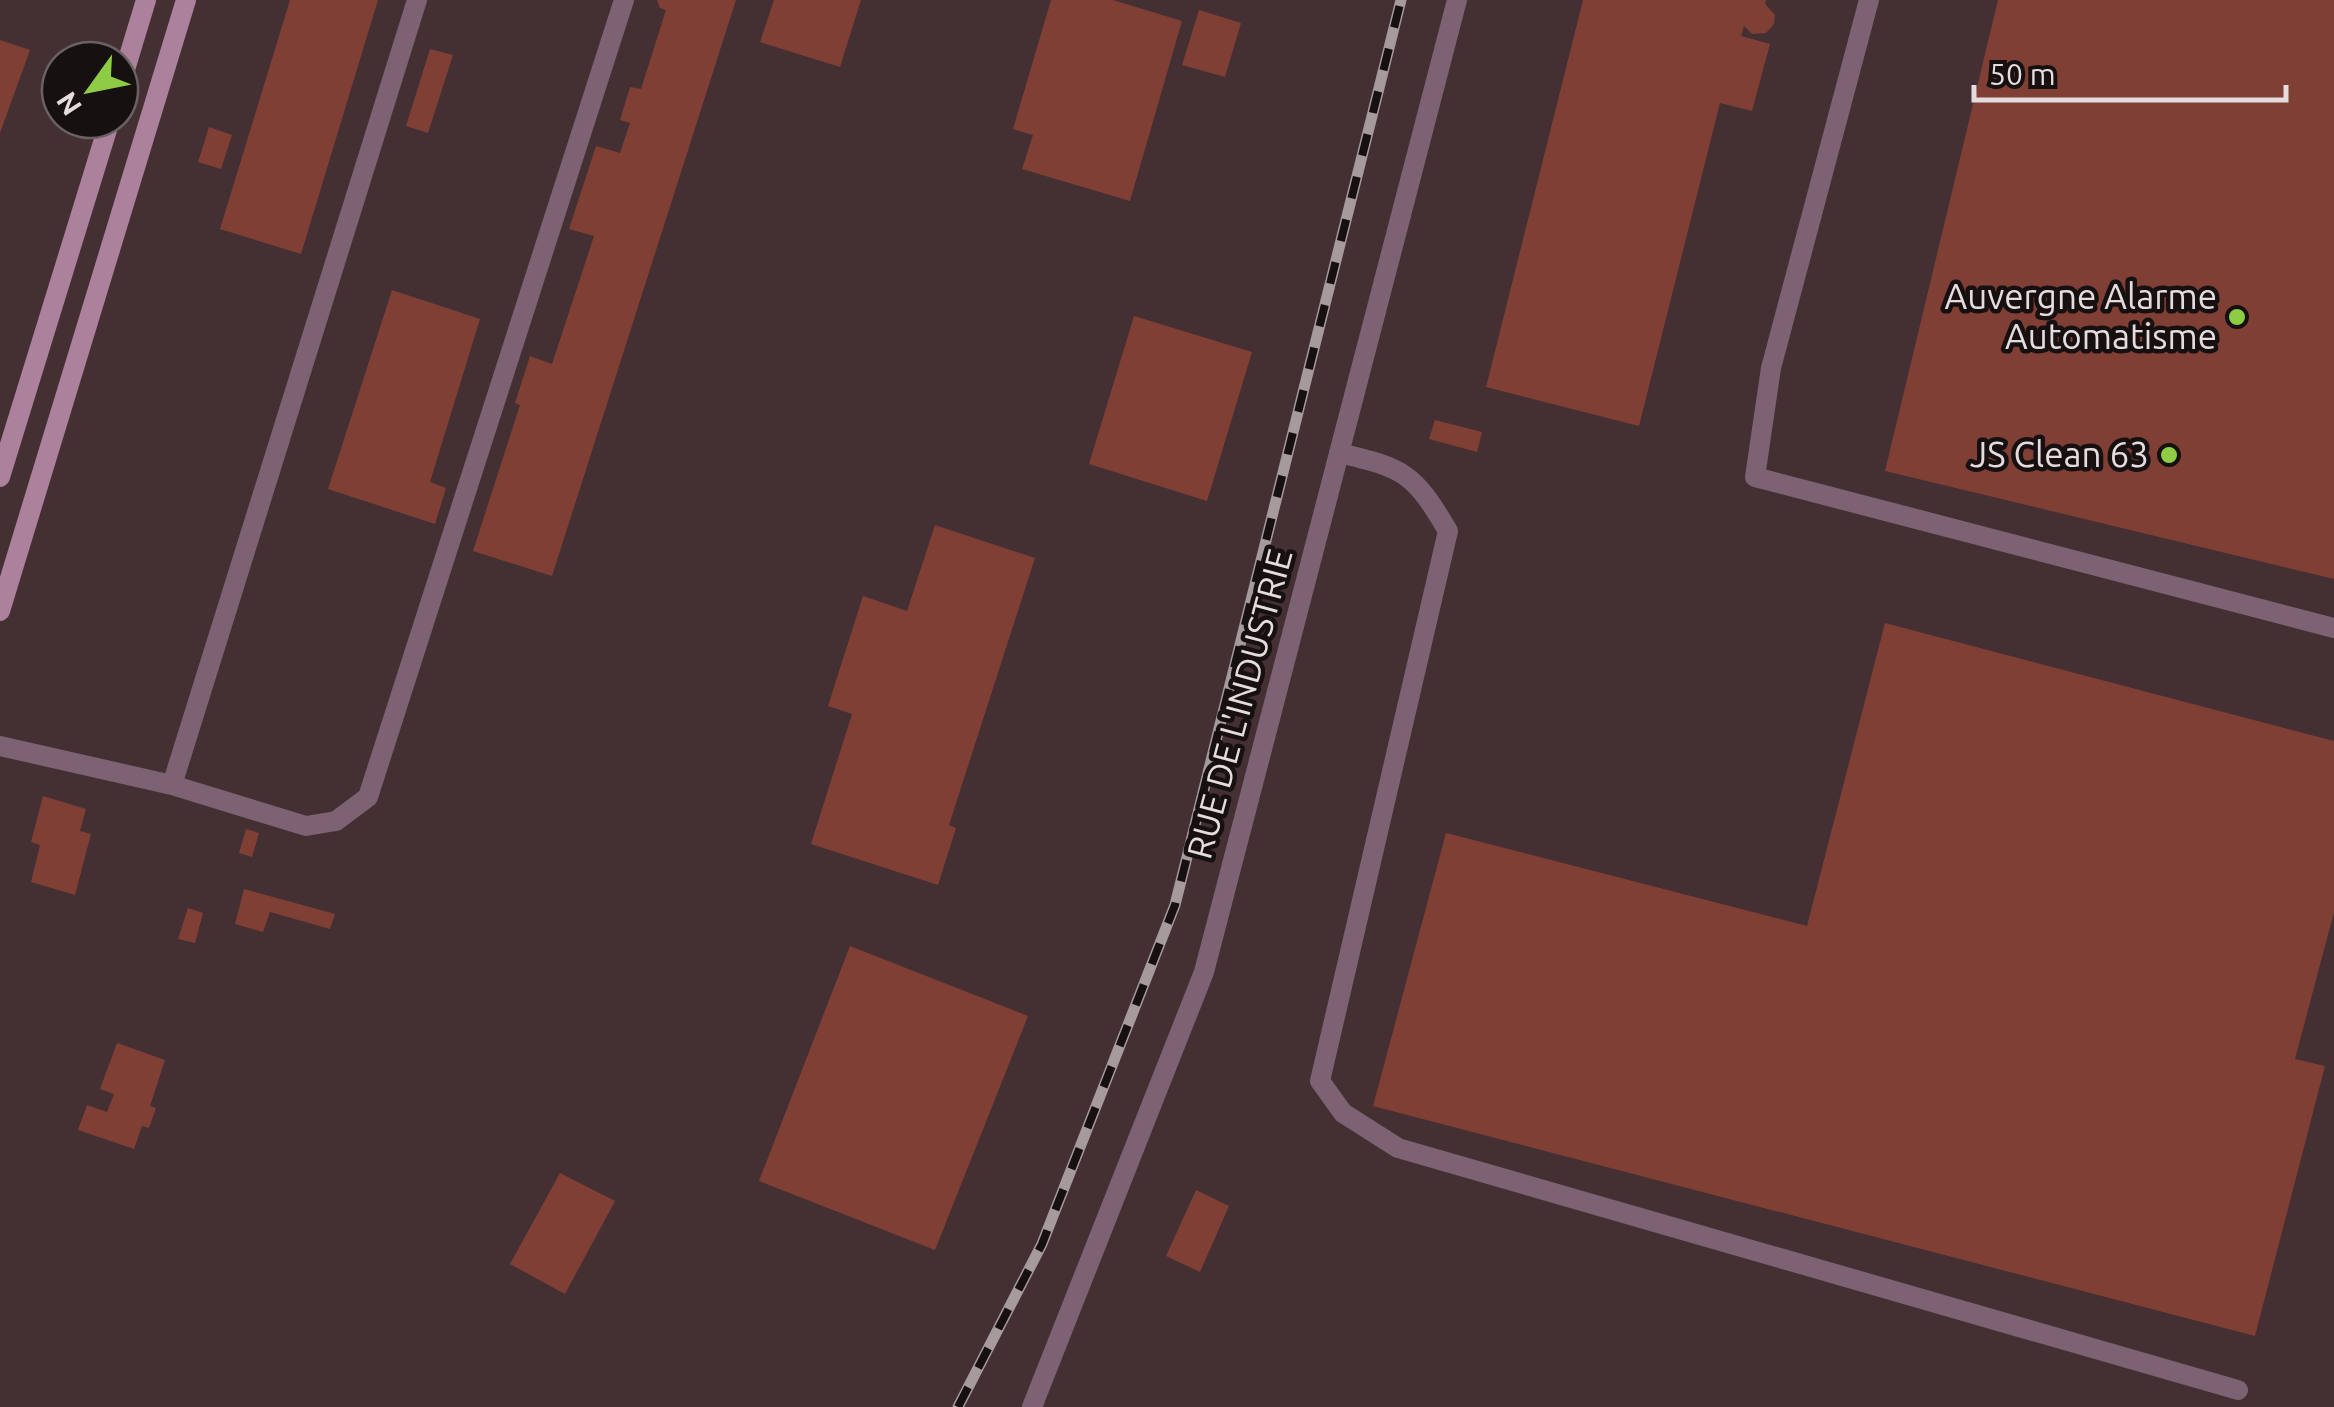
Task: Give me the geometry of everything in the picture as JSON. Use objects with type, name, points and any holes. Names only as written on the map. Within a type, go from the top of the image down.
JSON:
[{"type":"main road","points":[[134,40],[146,0]]},
{"type":"main road","points":[[0,611],[186,0]]},
{"type":"main road","points":[[0,477],[104,140]]},
{"type":"street","points":[[172,785],[417,0]]},
{"type":"street","points":[[0,746],[172,785],[306,826],[336,821],[368,797],[624,0]]},
{"type":"street","name":"RUE DE L'INDUSTRIE","points":[[1032,1407],[1204,972],[1457,0]]},
{"type":"street","points":[[1869,0],[1771,368],[1755,477],[2334,628]]},
{"type":"street","points":[[1339,453],[1388,464],[1424,489],[1448,530],[1320,1081],[1343,1113],[1398,1148],[2238,1390]]},
{"type":"shaded area","points":[[0,0],[2334,0],[2334,1407],[0,1407]]},
{"type":"building","points":[[290,0],[378,0],[301,254],[220,229]]},
{"type":"building","points":[[657,0],[736,0],[552,576],[473,551],[520,405],[515,403],[530,356],[552,364],[594,236],[569,229],[596,146],[620,153],[630,123],[620,120],[630,87],[641,89],[666,10],[660,8]]},
{"type":"building","points":[[774,0],[861,0],[840,67],[760,42]]},
{"type":"building","points":[[1051,0],[1113,0],[1182,21],[1130,201],[1022,169],[1033,135],[1013,129]]},
{"type":"building","points":[[1583,0],[1766,0],[1775,15],[1774,24],[1766,33],[1752,34],[1744,26],[1741,36],[1770,44],[1752,111],[1720,103],[1639,426],[1486,387]]},
{"type":"building","points":[[1998,0],[2334,0],[2334,579],[1885,471]]},
{"type":"building","points":[[1199,10],[1241,23],[1225,77],[1182,65]]},
{"type":"building","points":[[0,40],[30,50],[0,133]]},
{"type":"building","points":[[430,49],[453,55],[428,133],[406,126]]},
{"type":"building","points":[[209,127],[232,135],[221,169],[198,162]]},
{"type":"building","points":[[392,290],[480,319],[430,482],[446,488],[435,524],[328,489]]},
{"type":"building","points":[[1134,316],[1252,352],[1207,501],[1089,464]]},
{"type":"building","points":[[1435,420],[1482,432],[1477,452],[1429,439]]},
{"type":"building","points":[[935,525],[1035,558],[949,825],[956,828],[938,885],[811,844],[852,714],[828,706],[863,596],[907,611]]},
{"type":"building","points":[[1885,623],[2334,741],[2334,912],[2295,1059],[2325,1066],[2255,1336],[1373,1106],[1446,833],[1807,926]]},
{"type":"building","points":[[43,796],[86,809],[80,831],[91,834],[75,895],[31,882],[40,845],[31,842]]},
{"type":"building","points":[[246,829],[259,833],[252,857],[239,853]]},
{"type":"building","points":[[244,889],[335,914],[330,929],[270,912],[263,932],[235,924]]},
{"type":"building","points":[[188,908],[203,913],[195,943],[178,939]]},
{"type":"building","points":[[850,946],[1028,1016],[935,1250],[759,1181]]},
{"type":"building","points":[[117,1043],[165,1060],[150,1106],[156,1108],[149,1128],[142,1126],[134,1149],[78,1130],[87,1105],[107,1112],[114,1094],[100,1089]]},
{"type":"building","points":[[560,1173],[615,1201],[565,1294],[510,1264]]},
{"type":"building","points":[[1196,1190],[1229,1206],[1200,1272],[1166,1256]]},
{"type":"railway","points":[[958,1407],[1042,1244],[1175,905],[1401,0]]},
{"type":"place","name":"Auvergne Alarme Automatisme","points":[[2237,317]]},
{"type":"place","name":"JS Clean 63","points":[[2169,455]]}]
